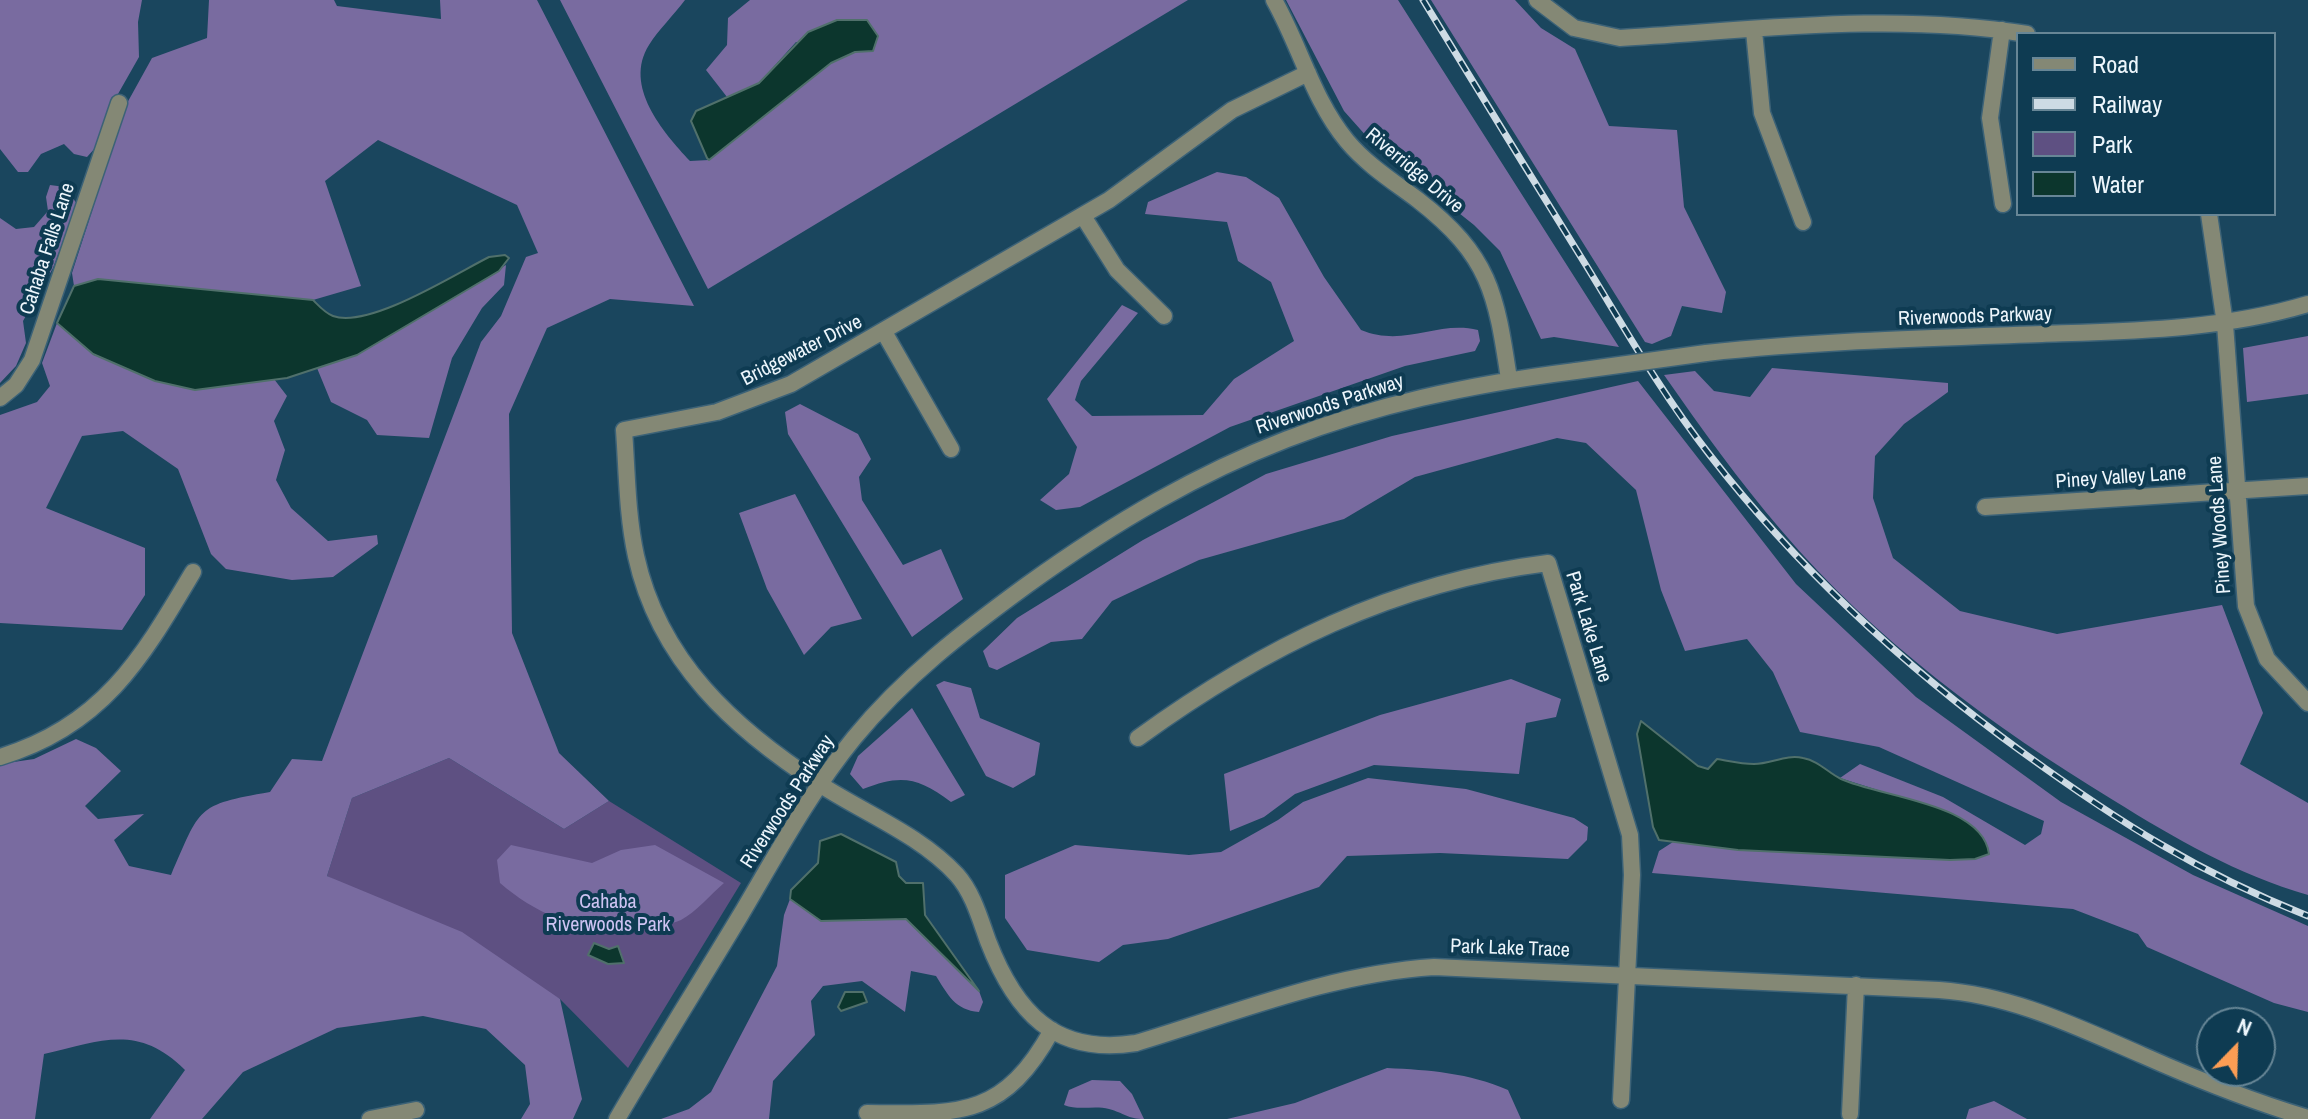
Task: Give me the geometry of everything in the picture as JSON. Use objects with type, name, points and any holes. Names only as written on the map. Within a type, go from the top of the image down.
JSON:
[{"type":"street","name":"Riverridge Drive","points":[[1274,0],[1324,109],[1350,144],[1446,222],[1477,259],[1498,307],[1509,379]]},
{"type":"street","points":[[1537,0],[1574,28],[1603,36],[1904,23],[2016,32]]},
{"type":"street","points":[[2002,30],[1990,118],[2003,204]]},
{"type":"street","points":[[1754,31],[1762,113],[1803,222]]},
{"type":"street","name":"Bridgewater Drive","points":[[820,784],[717,707],[689,673],[658,623],[635,554],[624,430],[717,412],[762,398],[884,332],[1083,216],[1216,120],[1308,73]]},
{"type":"street","name":"Cahaba Falls Lane","points":[[0,398],[16,385],[32,360],[119,103]]},
{"type":"street","points":[[1083,216],[1117,270],[1164,316]]},
{"type":"street","name":"Piney Woods Lane","points":[[2209,216],[2225,324],[2243,587],[2250,623],[2272,665],[2308,703]]},
{"type":"street","name":"Riverwoods Parkway","points":[[617,1119],[820,784],[855,737],[917,671],[984,616],[1133,513],[1236,459],[1313,427],[1412,398],[1509,379],[1706,353],[1822,343],[2225,324],[2308,304]]},
{"type":"street","points":[[884,332],[951,449]]},
{"type":"street","name":"Piney Valley Lane","points":[[1985,507],[2308,486]]},
{"type":"street","name":"Park Lake Lane","points":[[1138,738],[1221,680],[1291,640],[1339,619],[1461,577],[1548,563],[1630,835],[1621,1100]]},
{"type":"street","points":[[0,757],[61,732],[108,697],[149,645],[193,572]]},
{"type":"street","name":"Park Lake Trace","points":[[820,784],[920,844],[959,878],[972,900],[1006,985],[1025,1011],[1052,1030],[1093,1044],[1136,1043],[1306,987],[1402,969],[1466,966],[1856,985],[1960,992],[2002,999],[2225,1090],[2308,1118]]},
{"type":"street","points":[[1850,1114],[1856,985]]},
{"type":"street","points":[[867,1113],[946,1113],[981,1104],[1024,1074],[1052,1030]]},
{"type":"street","points":[[370,1119],[416,1110]]},
{"type":"green space","points":[[0,0],[142,0],[138,22],[139,57],[114,101],[96,147],[87,157],[74,154],[64,144],[41,154],[28,172],[18,172],[0,149]]},
{"type":"green space","points":[[209,0],[334,0],[337,6],[441,19],[440,0],[537,0],[694,306],[610,299],[547,328],[509,414],[512,633],[559,753],[609,801],[564,829],[449,758],[352,798],[327,876],[462,932],[560,999],[582,1099],[573,1119],[521,1119],[530,1104],[525,1065],[486,1029],[423,1016],[337,1028],[243,1072],[202,1119],[150,1119],[185,1070],[168,1055],[135,1041],[83,1044],[44,1054],[35,1119],[0,1119],[0,764],[34,759],[76,739],[96,748],[121,771],[85,806],[98,819],[144,814],[114,840],[129,866],[171,875],[189,835],[204,813],[227,801],[270,792],[292,759],[322,761],[481,342],[501,316],[526,257],[538,253],[517,205],[378,140],[325,181],[361,286],[313,300],[98,279],[74,286],[72,273],[126,105],[152,58],[207,38]]},
{"type":"green space","points":[[560,0],[685,0],[649,45],[642,61],[641,76],[643,92],[658,122],[690,161],[709,160],[831,63],[855,52],[873,51],[796,42],[759,83],[727,97],[706,70],[727,45],[728,18],[750,0],[1188,0],[708,289]]},
{"type":"green space","points":[[1286,0],[1398,0],[1619,347],[1554,337],[1541,339],[1500,251],[1474,225],[1376,147],[1344,111]]},
{"type":"green space","points":[[1431,0],[1515,0],[1541,28],[1575,49],[1609,126],[1677,130],[1684,207],[1726,292],[1722,313],[1682,306],[1671,336],[1652,344],[1645,342]]},
{"type":"green space","points":[[1217,172],[1246,177],[1279,198],[1324,277],[1361,330],[1392,336],[1463,328],[1478,330],[1480,341],[1475,351],[1405,366],[1230,427],[1080,507],[1056,510],[1040,500],[1069,474],[1077,447],[1047,399],[1122,305],[1138,313],[1081,381],[1075,400],[1092,416],[1203,415],[1234,379],[1294,341],[1271,282],[1238,261],[1227,222],[1145,214],[1148,202]]},
{"type":"green space","points":[[50,185],[65,187],[77,204],[53,268],[23,321],[26,343],[16,366],[0,383],[0,218],[16,229],[34,227],[48,211],[46,197]]},
{"type":"green space","points":[[506,265],[504,285],[482,308],[452,358],[429,438],[377,435],[367,420],[331,402],[317,368],[357,355]]},
{"type":"green space","points":[[57,323],[94,355],[195,390],[274,379],[287,396],[274,421],[285,450],[276,480],[291,508],[328,541],[377,535],[378,544],[333,577],[292,580],[226,569],[211,554],[178,469],[123,431],[82,436],[46,508],[145,548],[145,595],[122,630],[0,623],[0,415],[37,402],[50,386],[42,363]]},
{"type":"green space","points":[[2308,336],[2308,394],[2247,402],[2243,348]]},
{"type":"green space","points":[[1772,368],[1948,383],[1948,392],[1904,424],[1875,456],[1873,498],[1893,558],[1960,611],[2057,634],[2222,605],[2263,713],[2240,764],[2308,803],[2308,895],[2257,877],[2207,854],[2068,772],[1936,678],[1894,644],[1816,570],[1765,511],[1664,375],[1695,371],[1714,391],[1750,397]]},
{"type":"green space","points":[[1638,381],[1796,584],[1916,697],[2061,802],[2193,875],[2308,926],[2308,1012],[2274,1003],[2147,947],[2138,934],[2073,909],[1652,873],[1659,851],[1673,842],[1738,850],[1975,859],[1938,809],[1840,778],[1860,764],[1943,797],[2025,845],[2041,834],[2044,821],[1879,747],[1800,732],[1773,672],[1747,639],[1685,651],[1661,590],[1636,490],[1586,443],[1557,438],[1415,477],[1344,519],[1199,560],[1112,601],[1082,639],[1051,642],[997,670],[989,667],[983,651],[1017,618],[1143,540],[1266,474],[1392,436]]},
{"type":"green space","points":[[800,404],[858,434],[871,459],[859,477],[862,500],[903,565],[941,549],[963,599],[912,637],[788,434],[785,412]]},
{"type":"green space","points":[[795,494],[862,619],[831,627],[804,655],[767,589],[739,513]]},
{"type":"green space","points":[[1511,679],[1561,699],[1556,717],[1526,723],[1519,774],[1374,765],[1295,794],[1264,817],[1230,831],[1224,774],[1380,715]]},
{"type":"green space","points":[[944,681],[971,688],[980,718],[1040,743],[1035,775],[1013,788],[986,776],[936,685]]},
{"type":"green space","points":[[912,708],[965,795],[951,802],[929,787],[909,780],[888,781],[863,789],[850,774],[858,756]]},
{"type":"green space","name":"Cahaba Riverwoods Park","points":[[449,758],[564,829],[609,801],[741,883],[628,1068],[560,999],[327,876],[352,798]]},
{"type":"green space","points":[[1368,778],[1466,789],[1574,818],[1588,827],[1587,840],[1568,859],[1440,853],[1347,856],[1319,887],[1168,939],[1123,945],[1099,962],[1027,950],[1005,918],[1005,875],[1075,845],[1189,855],[1221,852],[1303,802]]},
{"type":"green space","points":[[511,845],[592,863],[621,850],[655,845],[724,883],[678,921],[630,930],[590,928],[534,907],[500,883],[497,860]]},
{"type":"green space","points":[[790,899],[821,921],[906,919],[979,991],[983,1002],[979,1012],[958,1005],[936,976],[911,971],[905,1012],[862,981],[823,986],[811,1001],[815,1035],[773,1081],[769,1119],[661,1119],[689,1109],[711,1092],[777,966],[784,915]]},
{"type":"green space","points":[[1387,1068],[1449,1073],[1493,1084],[1508,1090],[1521,1119],[1227,1119],[1295,1103]]},
{"type":"green space","points":[[1092,1080],[1120,1081],[1132,1094],[1144,1119],[1103,1108],[1064,1105],[1069,1090]]},
{"type":"green space","points":[[1994,1101],[2027,1119],[1966,1119],[1969,1109]]},
{"type":"water","points":[[837,20],[867,20],[878,36],[873,51],[855,52],[831,63],[709,160],[691,121],[696,111],[759,83],[808,32]]},
{"type":"water","points":[[505,255],[509,258],[499,271],[357,355],[287,378],[195,390],[155,381],[93,354],[57,323],[74,286],[98,279],[313,300],[330,315],[349,318],[389,308],[489,257]]},
{"type":"water","points":[[1641,721],[1698,766],[1708,769],[1717,759],[1754,764],[1791,757],[1803,758],[1841,779],[1927,804],[1969,823],[1983,837],[1989,854],[1975,859],[1950,860],[1738,850],[1659,840],[1653,827],[1637,734]]},
{"type":"water","points":[[841,834],[896,862],[899,876],[906,883],[923,883],[925,915],[979,991],[906,919],[821,921],[790,899],[791,890],[818,863],[820,841]]},
{"type":"water","points":[[594,943],[609,949],[618,946],[624,963],[608,964],[588,955]]},
{"type":"water","points":[[845,992],[863,992],[867,1002],[841,1011],[838,1007]]},
{"type":"railway","points":[[1423,0],[1675,407],[1744,497],[1817,577],[1938,687],[2060,779],[2195,864],[2308,916]]}]
